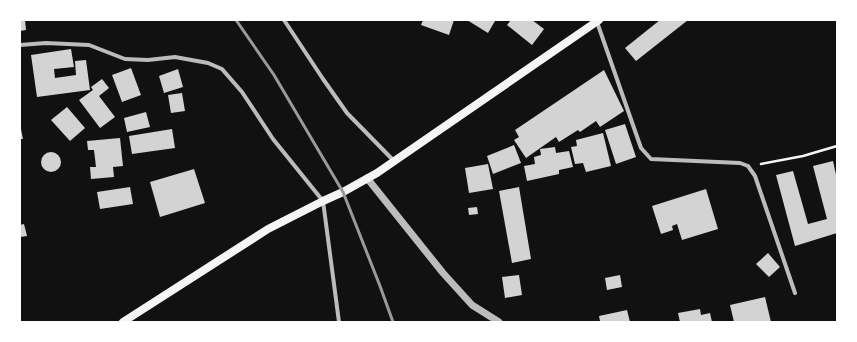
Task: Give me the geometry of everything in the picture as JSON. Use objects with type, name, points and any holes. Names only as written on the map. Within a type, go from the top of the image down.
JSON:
[{"type":"main road","points":[[123,322],[268,230],[378,173],[598,21]]},
{"type":"street","points":[[284,20],[347,113],[394,161]]},
{"type":"street","points":[[598,21],[641,148],[651,159],[740,163],[748,166],[755,176],[795,293]]},
{"type":"street","points":[[20,45],[46,43],[89,45],[125,59],[148,60],[175,57],[208,63],[222,69],[242,92],[273,139],[323,201],[339,322]]},
{"type":"street","points":[[368,178],[448,278],[472,305],[499,322]]},
{"type":"path","points":[[748,166],[803,156],[837,146]]},
{"type":"building","points":[[20,20],[25,20],[26,30],[20,31]]},
{"type":"building","points":[[423,20],[454,20],[449,35],[421,25]]},
{"type":"building","points":[[467,20],[494,20],[495,21],[488,33]]},
{"type":"building","points":[[511,20],[532,20],[544,29],[532,45],[507,25]]},
{"type":"building","points":[[660,20],[688,20],[636,61],[625,48]]},
{"type":"building","points":[[71,49],[74,67],[54,69],[55,78],[76,75],[75,61],[86,60],[90,90],[37,97],[31,55]]},
{"type":"building","points":[[131,68],[141,95],[122,102],[112,75]]},
{"type":"building","points":[[178,69],[183,87],[164,93],[159,76]]},
{"type":"building","points":[[604,70],[624,111],[600,127],[596,121],[580,132],[578,130],[559,142],[556,137],[526,158],[514,140],[519,137],[515,130]]},
{"type":"building","points":[[102,79],[109,88],[99,96],[115,117],[100,128],[79,100],[93,90],[91,87]]},
{"type":"building","points":[[182,93],[185,111],[171,113],[168,95]]},
{"type":"building","points":[[67,107],[85,128],[70,141],[51,120]]},
{"type":"building","points":[[146,112],[150,127],[127,132],[124,118]]},
{"type":"building","points":[[20,124],[23,139],[20,139]]},
{"type":"building","points":[[625,124],[636,157],[616,164],[605,130]]},
{"type":"building","points":[[172,129],[175,148],[132,154],[129,136]]},
{"type":"building","points":[[603,133],[611,166],[586,172],[583,163],[575,164],[571,147],[577,146],[576,140]]},
{"type":"building","points":[[120,138],[123,166],[113,167],[114,177],[91,179],[90,167],[96,167],[94,150],[88,150],[87,141]]},
{"type":"building","points":[[514,145],[521,163],[493,174],[487,156]]},
{"type":"building","points":[[555,147],[556,153],[569,151],[573,167],[559,170],[559,174],[527,181],[524,166],[535,164],[534,157],[541,155],[540,149]]},
{"type":"building","points":[[51,152],[58,155],[61,162],[58,169],[51,172],[44,169],[41,162],[44,155]]},
{"type":"building","points":[[833,161],[837,179],[837,233],[795,246],[776,175],[793,171],[808,224],[827,219],[813,166]]},
{"type":"building","points":[[488,164],[493,189],[469,193],[465,168]]},
{"type":"building","points":[[194,169],[205,203],[160,217],[150,182]]},
{"type":"building","points":[[130,187],[133,204],[100,209],[97,192]]},
{"type":"building","points":[[519,187],[531,259],[512,263],[499,191]]},
{"type":"building","points":[[706,189],[718,229],[682,240],[677,224],[672,226],[673,230],[661,234],[652,206]]},
{"type":"building","points":[[477,207],[478,214],[469,215],[468,208]]},
{"type":"building","points":[[24,224],[27,236],[20,237],[20,225]]},
{"type":"building","points":[[768,253],[780,267],[769,277],[756,264]]},
{"type":"building","points":[[519,275],[522,295],[505,298],[502,277]]},
{"type":"building","points":[[620,275],[622,287],[607,290],[605,278]]},
{"type":"building","points":[[765,297],[771,322],[734,322],[730,305]]},
{"type":"building","points":[[700,309],[701,315],[710,313],[712,322],[680,322],[678,313]]},
{"type":"building","points":[[627,310],[630,322],[597,322],[600,321],[599,316]]},
{"type":"railway","points":[[236,20],[274,75],[343,192],[393,322]]}]
